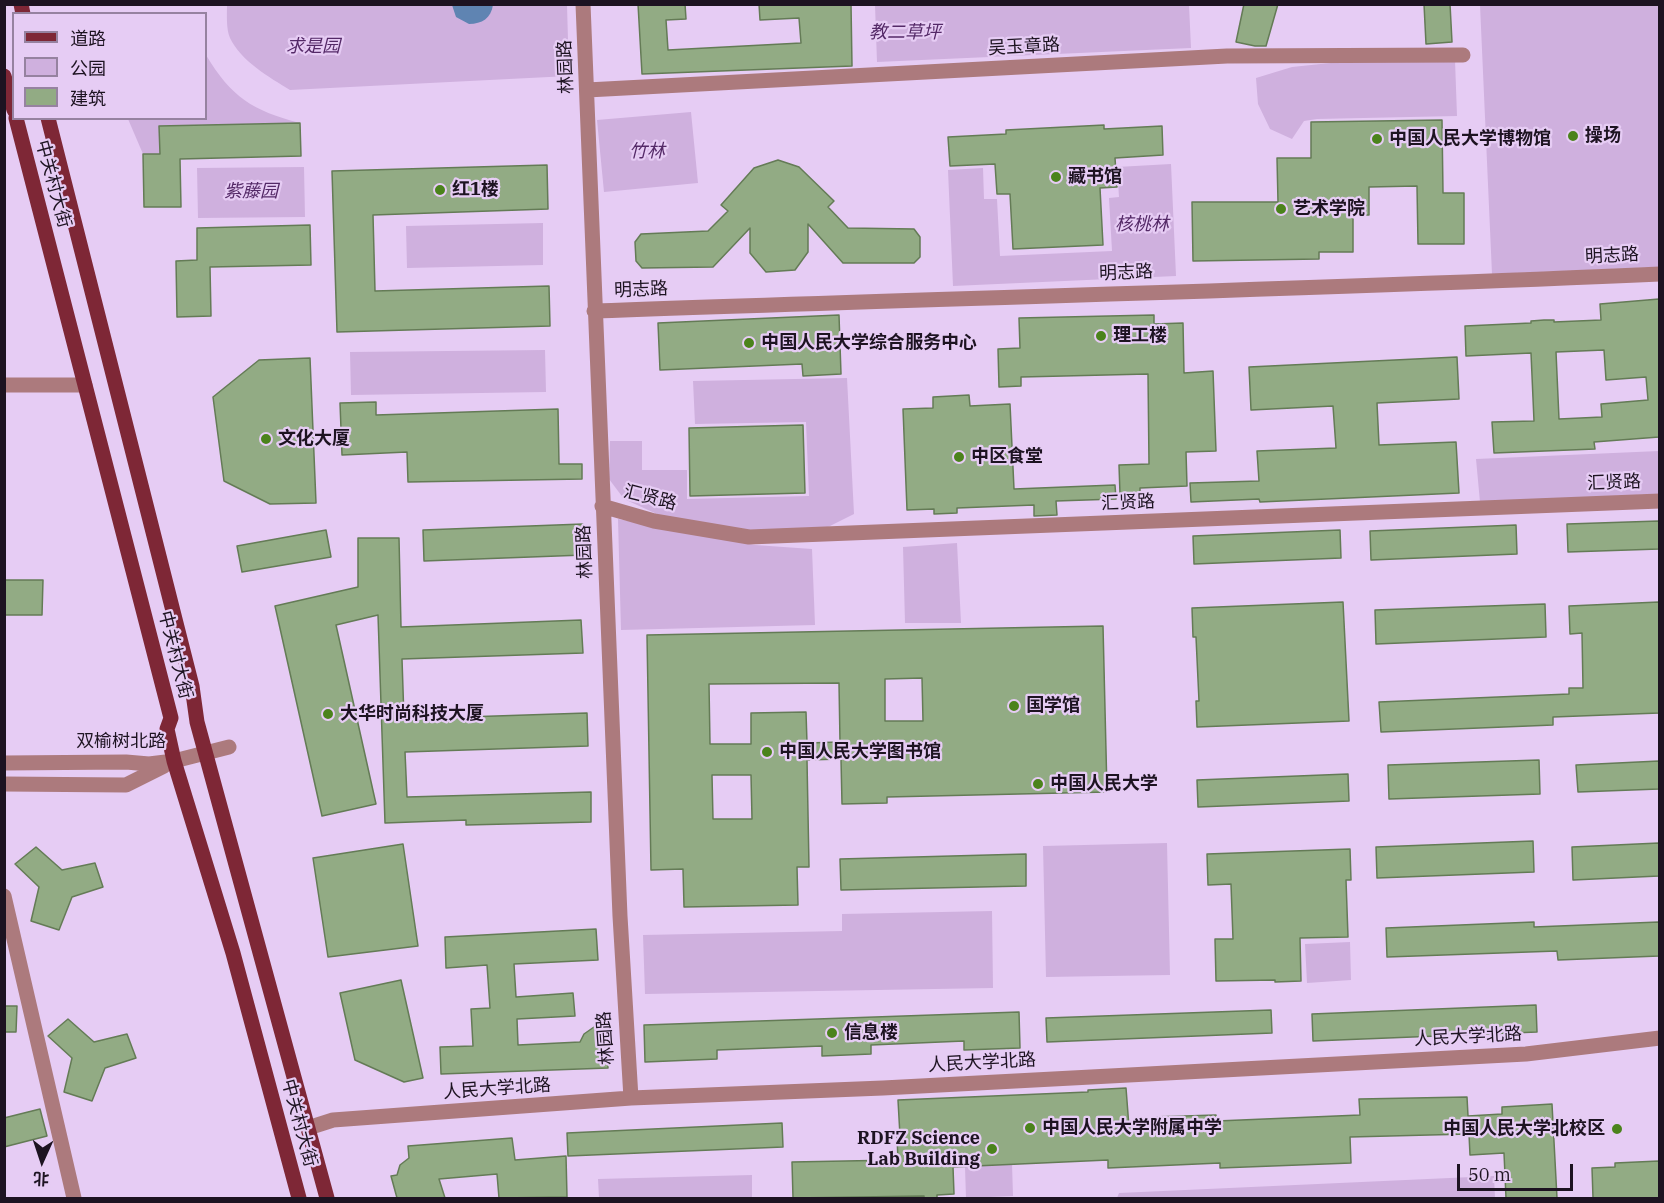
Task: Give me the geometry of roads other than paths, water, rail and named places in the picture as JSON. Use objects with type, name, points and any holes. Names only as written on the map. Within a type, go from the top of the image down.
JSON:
[{"type":"main road","points":[[4,76],[12,103]]},
{"type":"main road","name":"中关村大街","points":[[17,120],[171,718],[167,729],[174,760],[233,953],[299,1198]]},
{"type":"main road","name":"中关村大街","points":[[49,120],[192,686],[197,722],[205,753],[327,1198]]},
{"type":"street","name":"林园路","points":[[583,4],[602,506],[624,1006],[631,1098]]},
{"type":"street","name":"吴玉章路","points":[[586,90],[1227,57],[1463,55]]},
{"type":"street","name":"明志路","points":[[594,311],[1457,283],[1659,274]]},
{"type":"street","points":[[4,385],[85,385]]},
{"type":"street","name":"汇贤路","points":[[602,506],[654,521],[749,537],[1659,501]]},
{"type":"street","points":[[174,760],[229,747]]},
{"type":"street","name":"双榆树北路","points":[[4,763],[126,762],[149,764],[174,760]]},
{"type":"street","name":"双榆树北路","points":[[4,784],[126,785],[174,760]]},
{"type":"street","points":[[4,896],[74,1198]]},
{"type":"street","name":"人民大学北路","points":[[308,1128],[333,1120],[631,1098],[883,1088],[1514,1054],[1659,1038]]},
{"type":"water","points":[[452,4],[493,5],[485,19],[469,24],[456,17]]},
{"type":"place","name":"操场","points":[[1573,136]]},
{"type":"place","name":"中国人民大学博物馆","points":[[1377,139]]},
{"type":"place","name":"藏书馆","points":[[1056,177]]},
{"type":"place","name":"红1楼","points":[[440,190]]},
{"type":"place","name":"艺术学院","points":[[1281,209]]},
{"type":"place","name":"理工楼","points":[[1101,336]]},
{"type":"place","name":"中国人民大学综合服务中心","points":[[749,343]]},
{"type":"place","name":"文化大厦","points":[[266,439]]},
{"type":"place","name":"中区食堂","points":[[959,457]]},
{"type":"place","name":"国学馆","points":[[1014,706]]},
{"type":"place","name":"大华时尚科技大厦","points":[[328,714]]},
{"type":"place","name":"中国人民大学图书馆","points":[[767,752]]},
{"type":"place","name":"中国人民大学","points":[[1038,784]]},
{"type":"place","name":"信息楼","points":[[832,1033]]},
{"type":"place","name":"中国人民大学附属中学","points":[[1030,1128]]},
{"type":"place","name":"中国人民大学北校区","points":[[1617,1129]]},
{"type":"place","name":"RDFZ Science Lab Building","points":[[992,1149]]},
{"type":"park label","name":"教二草坪","points":[[905,33]]},
{"type":"park label","name":"求是园","points":[[313,47]]},
{"type":"park label","name":"竹林","points":[[647,152]]},
{"type":"park label","name":"紫藤园","points":[[251,192]]},
{"type":"park label","name":"核桃林","points":[[1142,225]]}]
